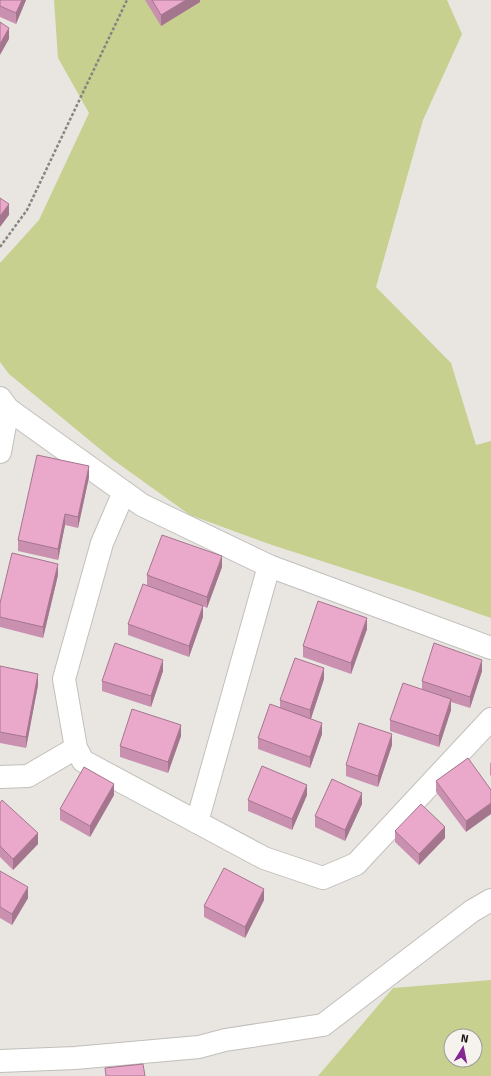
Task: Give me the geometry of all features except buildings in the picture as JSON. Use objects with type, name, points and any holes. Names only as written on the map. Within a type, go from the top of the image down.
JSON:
[{"type":"street","points":[[0,452],[4,403]]},
{"type":"street","points":[[4,403],[142,505],[269,566],[491,648]]},
{"type":"street","points":[[124,492],[102,544],[64,679],[76,748],[83,762],[264,858],[323,878],[356,864],[491,718]]},
{"type":"street","points":[[197,822],[269,566]]},
{"type":"street","points":[[0,777],[28,776],[76,748]]},
{"type":"street","points":[[0,1061],[75,1058],[199,1047],[225,1040],[323,1025],[472,911],[491,900]]},
{"type":"path","points":[[0,247],[27,210],[126,0]]},
{"type":"green space","points":[[54,0],[447,0],[462,34],[423,120],[376,287],[451,363],[476,445],[491,441],[491,618],[414,591],[272,545],[190,515],[112,459],[9,374],[0,362],[0,263],[39,220],[89,113],[58,58]]},
{"type":"green space","points":[[491,980],[491,1076],[318,1076],[393,988]]}]
